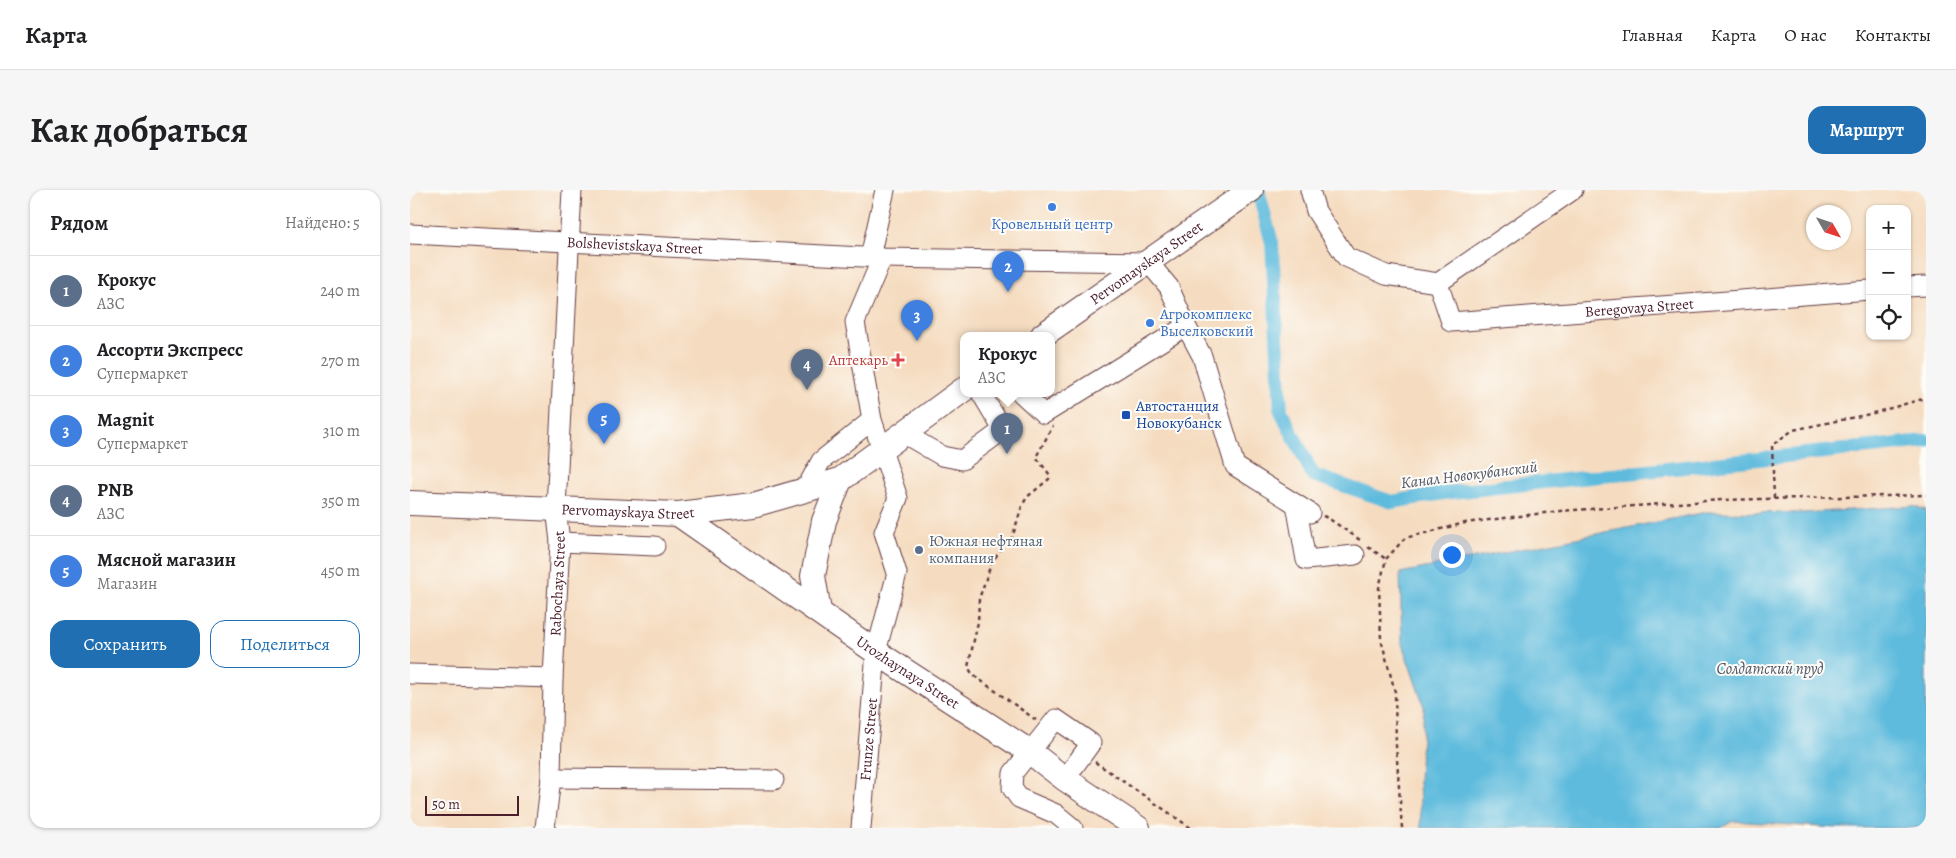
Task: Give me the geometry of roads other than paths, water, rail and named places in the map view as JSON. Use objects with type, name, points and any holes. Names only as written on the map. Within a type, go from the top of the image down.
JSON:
[{"type":"main road","name":"Pervomayskaya Street","points":[[1047,332],[1246,194]]},
{"type":"main road","name":"Pervomayskaya Street","points":[[410,503],[678,514],[753,505],[840,480],[960,392]]},
{"type":"main road","points":[[819,611],[813,576],[824,521],[840,480]]},
{"type":"main road","name":"Urozhaynaya Street","points":[[678,514],[876,652],[1030,752],[1065,779],[1138,828]]},
{"type":"street","name":"Rabochaya Street","points":[[545,828],[551,778],[553,678],[560,542],[556,508],[572,190]]},
{"type":"street","name":"Frunze Street","points":[[861,828],[876,652],[897,573],[884,532],[898,498],[872,420],[855,322],[876,257],[886,190]]},
{"type":"street","points":[[1310,190],[1316,211],[1346,256],[1386,275],[1438,282],[1573,190]]},
{"type":"street","name":"Bolshevistskaya Street","points":[[410,234],[876,257],[1148,262]]},
{"type":"street","points":[[1148,262],[1169,287],[1202,356],[1235,466],[1303,509],[1306,560],[1355,556]]},
{"type":"street","name":"Beregovaya Street","points":[[1438,282],[1451,322],[1866,290]]},
{"type":"street","points":[[1911,287],[1926,286]]},
{"type":"street","points":[[1025,397],[1044,414],[1186,326]]},
{"type":"street","points":[[903,433],[942,456],[962,460],[1003,430],[983,397]]},
{"type":"street","points":[[806,490],[822,461],[872,420]]},
{"type":"street","points":[[560,542],[654,546]]},
{"type":"street","points":[[410,674],[553,678]]},
{"type":"street","points":[[1065,779],[1091,743],[1056,719],[1013,772],[1012,788],[1019,798],[1056,814],[1073,828]]},
{"type":"street","points":[[551,778],[774,780]]},
{"type":"water","name":"Солдатский пруд","points":[[1913,506],[1926,510],[1926,828],[1837,828],[1733,821],[1721,828],[1421,828],[1419,780],[1424,707],[1402,644],[1400,573],[1707,512],[1803,513]]},
{"type":"waterway","name":"Канал Новокубанский","points":[[1258,190],[1272,243],[1281,411],[1313,475],[1392,502],[1443,493],[1926,441]]},
{"type":"place","name":"Кровельный центр","points":[[1052,207]]},
{"type":"place","name":"Ассорти Экспресс","points":[[1008,292]]},
{"type":"place","name":"Агрокомплекс Выселковский","points":[[1150,323]]},
{"type":"place","name":"Magnit","points":[[917,341]]},
{"type":"place","name":"Аптекарь","points":[[898,360]]},
{"type":"place","name":"PNB","points":[[807,390]]},
{"type":"place","name":"Автостанция Новокубанск","points":[[1126,415]]},
{"type":"place","name":"Мясной магазин","points":[[604,444]]},
{"type":"place","name":"Крокус","points":[[1007,454]]},
{"type":"place","name":"Южная нефтяная компания","points":[[919,550]]}]
